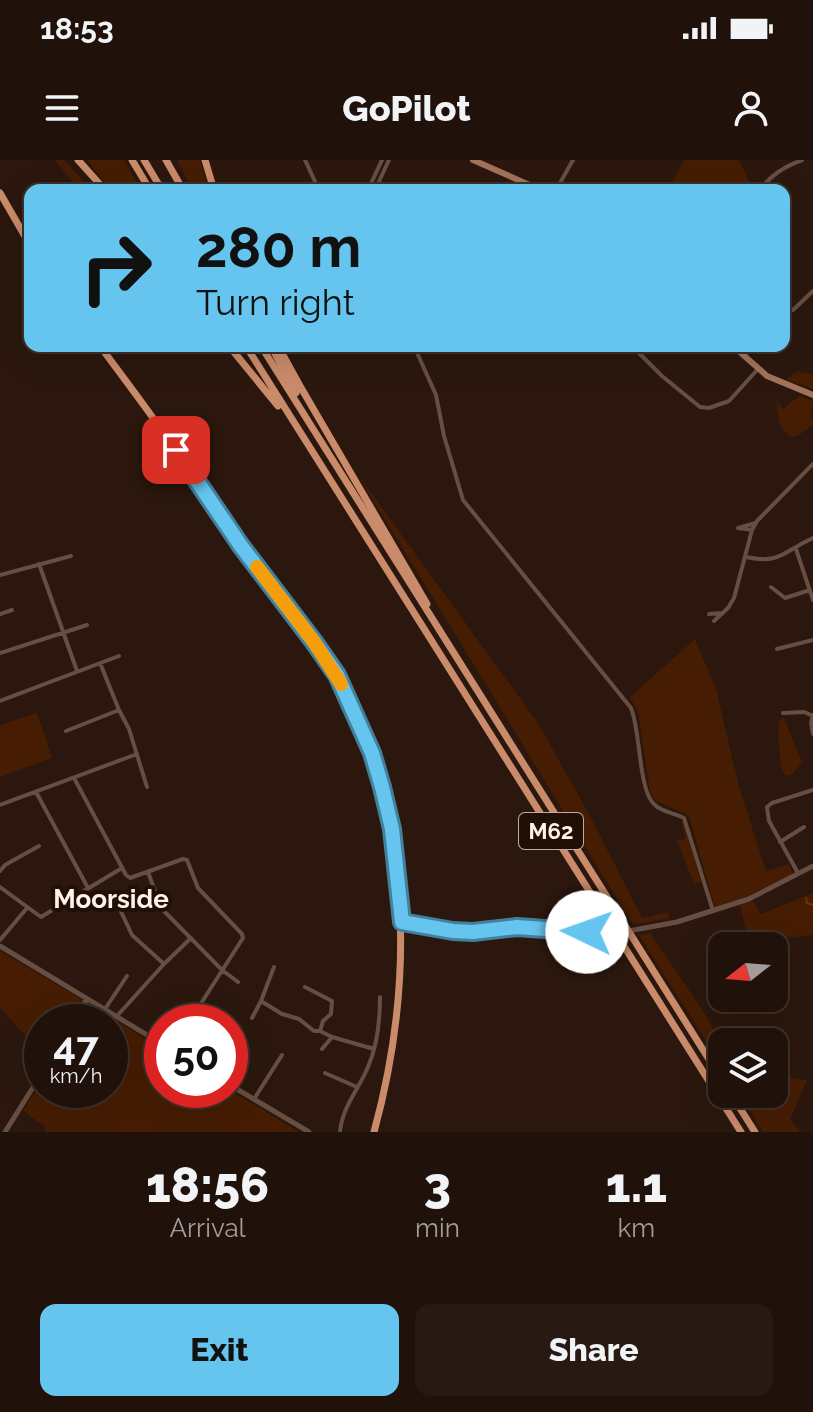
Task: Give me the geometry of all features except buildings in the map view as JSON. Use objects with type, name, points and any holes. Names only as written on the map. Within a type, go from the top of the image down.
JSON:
[{"type":"highway","points":[[80,160],[100,184]]},
{"type":"highway","points":[[132,160],[146,184]]},
{"type":"highway","points":[[144,160],[158,184]]},
{"type":"highway","points":[[166,160],[180,184]]},
{"type":"highway","points":[[205,160],[212,184]]},
{"type":"highway","points":[[1,194],[24,234]]},
{"type":"highway","points":[[104,352],[241,546],[337,675],[372,753],[392,829],[402,922],[396,1019],[374,1132]]},
{"type":"highway","points":[[234,352],[296,428]]},
{"type":"highway","name":"M62","points":[[250,352],[741,1132]]},
{"type":"highway","name":"M62","points":[[265,352],[708,1058]]},
{"type":"highway","points":[[274,352],[326,447]]},
{"type":"highway","name":"M62","points":[[281,352],[423,595],[446,641]]},
{"type":"highway","points":[[740,1108],[755,1132]]},
{"type":"main road","points":[[473,160],[521,184]]},
{"type":"main road","points":[[740,352],[767,376],[813,395]]},
{"type":"main road","points":[[402,922],[473,932],[517,927],[592,933],[623,932],[713,911],[749,899],[813,866]]},
{"type":"main road","points":[[0,946],[96,1004]]},
{"type":"main road","points":[[84,1004],[87,999]]},
{"type":"main road","points":[[248,1096],[309,1132]]},
{"type":"main road","points":[[5,1132],[24,1102]]},
{"type":"street","points":[[305,160],[316,184]]},
{"type":"street","points":[[371,184],[382,160]]},
{"type":"street","points":[[559,184],[573,160]]},
{"type":"street","points":[[764,184],[783,167],[802,160]]},
{"type":"street","points":[[377,171],[381,172],[387,163]]},
{"type":"street","points":[[378,184],[387,163]]},
{"type":"street","points":[[790,310],[813,291]]},
{"type":"street","points":[[417,352],[436,395],[445,440],[463,500],[631,708],[647,793],[653,804],[684,818],[713,911]]},
{"type":"street","points":[[638,352],[700,407],[709,408],[729,401],[758,369]]},
{"type":"street","points":[[714,621],[734,598],[756,523],[813,464]]},
{"type":"street","points":[[752,530],[738,528],[756,523]]},
{"type":"street","points":[[746,557],[773,559],[813,538]]},
{"type":"street","points":[[796,548],[813,600]]},
{"type":"street","points":[[0,575],[71,556]]},
{"type":"street","points":[[39,564],[77,671]]},
{"type":"street","points":[[771,587],[785,598],[810,590]]},
{"type":"street","points":[[0,614],[12,610]]},
{"type":"street","points":[[709,614],[722,613]]},
{"type":"street","points":[[0,653],[87,625]]},
{"type":"street","points":[[777,649],[813,640]]},
{"type":"street","points":[[0,701],[119,656]]},
{"type":"street","points":[[100,663],[129,729],[147,787]]},
{"type":"street","points":[[66,731],[119,710]]},
{"type":"street","points":[[783,713],[804,712],[813,716],[813,734]]},
{"type":"street","points":[[0,805],[137,754]]},
{"type":"street","points":[[74,778],[126,875],[130,878],[187,860],[198,888],[242,934],[243,938],[201,1004]]},
{"type":"street","points":[[798,873],[769,821],[767,807],[813,790]]},
{"type":"street","points":[[36,792],[88,888]]},
{"type":"street","points":[[780,842],[804,827]]},
{"type":"street","points":[[0,871],[39,846]]},
{"type":"street","points":[[0,887],[41,917],[122,868]]},
{"type":"street","points":[[148,872],[161,908],[222,970],[238,982]]},
{"type":"street","points":[[116,901],[132,935],[164,964]]},
{"type":"street","points":[[0,940],[27,908]]},
{"type":"street","points":[[128,1004],[191,938]]},
{"type":"street","points":[[252,1018],[274,967]]},
{"type":"street","points":[[108,1004],[127,976]]},
{"type":"street","points":[[305,987],[335,1000],[331,1014],[323,1021],[320,1031]]},
{"type":"street","points":[[340,1132],[345,1110],[368,1069],[374,1049],[380,1024],[380,997]]},
{"type":"street","points":[[261,1001],[282,1014],[299,1019],[314,1031],[374,1049]]},
{"type":"street","points":[[322,1049],[332,1037]]},
{"type":"street","points":[[254,1099],[282,1055]]},
{"type":"street","points":[[325,1073],[357,1087]]},
{"type":"shaded area","points":[[55,160],[64,160],[86,184],[74,184]]},
{"type":"shaded area","points":[[87,160],[124,160],[138,184],[106,184]]},
{"type":"shaded area","points":[[177,160],[200,160],[207,184],[190,184]]},
{"type":"shaded area","points":[[684,160],[739,160],[750,184],[672,184]]},
{"type":"shaded area","points":[[798,371],[813,375],[813,389],[786,379]]},
{"type":"shaded area","points":[[799,396],[813,401],[813,425],[790,437],[780,425],[776,400],[783,409]]},
{"type":"shaded area","points":[[356,472],[538,723],[642,918],[668,912],[670,918],[633,925]]},
{"type":"shaded area","points":[[695,639],[716,689],[739,787],[766,871],[789,864],[793,873],[749,897],[715,908],[689,816],[655,800],[650,791],[638,712],[630,697]]},
{"type":"shaded area","points":[[37,713],[52,758],[0,777],[0,725]]},
{"type":"shaded area","points":[[784,718],[802,763],[786,776],[781,769],[778,730],[779,721]]},
{"type":"shaded area","points":[[681,821],[684,822],[701,882],[694,884],[677,840],[686,839]]},
{"type":"shaded area","points":[[813,893],[813,935],[788,938],[788,932],[747,932],[740,905],[753,901],[761,914]]},
{"type":"shaded area","points":[[650,933],[706,1015],[713,1028],[708,1028],[708,1044],[639,935]]},
{"type":"shaded area","points":[[0,951],[89,1004],[24,1004],[24,1034],[0,1008]]},
{"type":"shaded area","points":[[128,1028],[144,1038],[144,1108],[248,1108],[248,1101],[299,1132],[45,1132],[44,1126],[23,1111],[25,1108],[128,1108]]},
{"type":"shaded area","points":[[788,1078],[807,1080],[790,1120],[801,1132],[763,1132],[748,1108],[788,1108]]},
{"type":"waterway","points":[[806,898],[807,903],[813,905]]},
{"type":"slow traffic","points":[[257,567],[314,642],[341,684]]},
{"type":"district","name":"Moorside","points":[[111,899]]},
{"type":"route","points":[[176,450],[241,546],[337,675],[372,753],[382,787],[392,829],[402,922],[453,931],[517,927],[587,932]]}]
